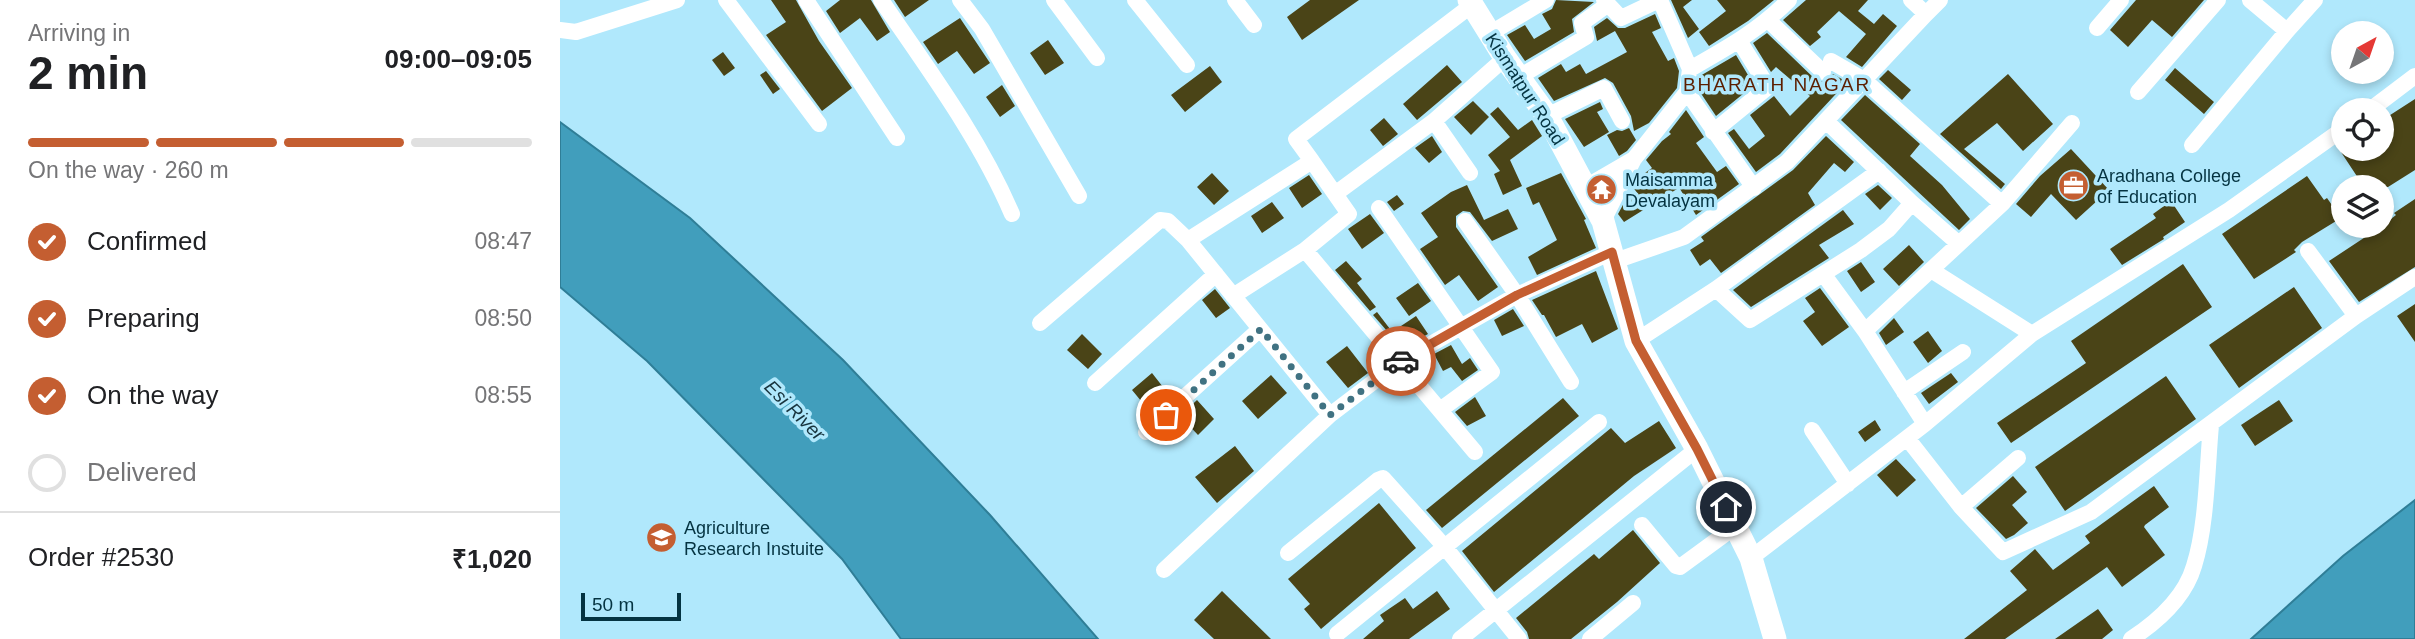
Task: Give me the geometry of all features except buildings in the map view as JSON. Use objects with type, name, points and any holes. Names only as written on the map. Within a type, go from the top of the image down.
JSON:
[{"type":"street","points":[[560,30],[576,32],[677,0]]},
{"type":"street","points":[[726,0],[819,124]]},
{"type":"street","points":[[806,0],[897,138]]},
{"type":"street","points":[[881,0],[949,100],[994,173],[1012,214]]},
{"type":"street","points":[[960,0],[982,29],[1079,196]]},
{"type":"street","points":[[1054,0],[1097,58]]},
{"type":"street","points":[[1235,0],[1254,25]]},
{"type":"street","points":[[1489,34],[1546,0]]},
{"type":"street","points":[[1519,77],[1586,37],[1582,23],[1606,3],[1620,18],[1659,0],[1690,69],[1686,92],[1634,159],[1603,221]]},
{"type":"street","points":[[1690,69],[1740,42],[1769,21],[1789,0]]},
{"type":"street","points":[[1911,0],[1927,14]]},
{"type":"street","points":[[1164,570],[1330,415],[1401,361],[1517,295],[1613,257],[1684,237],[1754,188],[1787,162],[1940,0]]},
{"type":"street","points":[[2097,28],[2121,0]]},
{"type":"street","points":[[2138,92],[2218,0]]},
{"type":"street","points":[[2250,0],[2287,31]]},
{"type":"street","points":[[2192,145],[2315,0]]},
{"type":"street","points":[[1143,3],[1187,65]]},
{"type":"street","points":[[1233,296],[1305,250],[1349,214],[1296,139],[1471,3]]},
{"type":"street","name":"Kismatpur Road","points":[[1471,3],[1504,58],[1547,116],[1603,221],[1636,341],[1697,449],[1751,558],[1774,639]]},
{"type":"street","points":[[1769,21],[1827,67],[1864,79],[2002,204]]},
{"type":"street","points":[[1713,132],[1768,87],[1740,42]]},
{"type":"street","points":[[1335,194],[1434,121],[1504,58]]},
{"type":"street","points":[[2386,98],[2415,76]]},
{"type":"street","points":[[1547,116],[1604,88],[1622,121]]},
{"type":"street","points":[[1686,92],[1754,188]]},
{"type":"street","points":[[1434,121],[1470,173]]},
{"type":"street","points":[[1826,121],[1959,244]]},
{"type":"street","points":[[1865,331],[2002,204],[2072,123]]},
{"type":"street","points":[[1751,558],[1925,424],[2032,334],[2229,210],[2331,138]]},
{"type":"street","points":[[1584,188],[1634,159]]},
{"type":"street","points":[[1188,240],[1312,161]]},
{"type":"street","points":[[1636,341],[1716,289],[1879,171]]},
{"type":"street","points":[[1716,289],[1750,320],[1824,275],[1889,229],[1912,203]]},
{"type":"street","points":[[1379,208],[1492,372],[1440,410]]},
{"type":"street","points":[[1040,324],[1160,220],[1168,221],[1188,240],[1330,415]]},
{"type":"street","points":[[1465,221],[1517,295],[1571,382]]},
{"type":"street","points":[[1305,250],[1475,452]]},
{"type":"street","points":[[2308,251],[2356,316]]},
{"type":"street","points":[[1931,270],[2032,334]]},
{"type":"street","points":[[1095,383],[1216,274]]},
{"type":"street","points":[[1824,275],[1865,331],[1925,424]]},
{"type":"street","points":[[1907,438],[1961,507],[2003,552],[2091,512],[2356,316],[2415,278]]},
{"type":"street","points":[[1146,432],[1261,329]]},
{"type":"street","points":[[1904,392],[1963,352]]},
{"type":"street","points":[[1337,634],[1600,422]]},
{"type":"street","points":[[2131,639],[2161,616],[2180,594],[2194,568],[2201,536],[2211,425]]},
{"type":"street","points":[[1812,430],[1848,484]]},
{"type":"street","points":[[1460,639],[1697,449]]},
{"type":"street","points":[[1961,507],[2018,458]]},
{"type":"street","points":[[1288,553],[1383,478],[1444,546],[1519,639]]},
{"type":"street","points":[[1642,525],[1676,566],[1680,567],[1736,526]]},
{"type":"street","points":[[1590,639],[1633,603]]},
{"type":"water","name":"Esi River","points":[[560,122],[690,218],[843,360],[990,515],[1098,639],[901,639],[842,559],[647,361],[560,287]]},
{"type":"water","points":[[2415,500],[2415,639],[2251,639],[2343,556]]},
{"type":"way so far","points":[[1166,415],[1261,329],[1330,415],[1401,361]]},
{"type":"place","name":"Aradhana College of Education","points":[[2074,186]]},
{"type":"place","name":"Maisamma Devalayam","points":[[1602,190]]},
{"type":"place","name":"Agriculture Research Instuite","points":[[661,538]]},
{"type":"district","name":"BHARATH NAGAR","points":[[1777,84]]},
{"type":"route","points":[[1401,361],[1517,295],[1612,252],[1636,341],[1697,449],[1726,507]]}]
